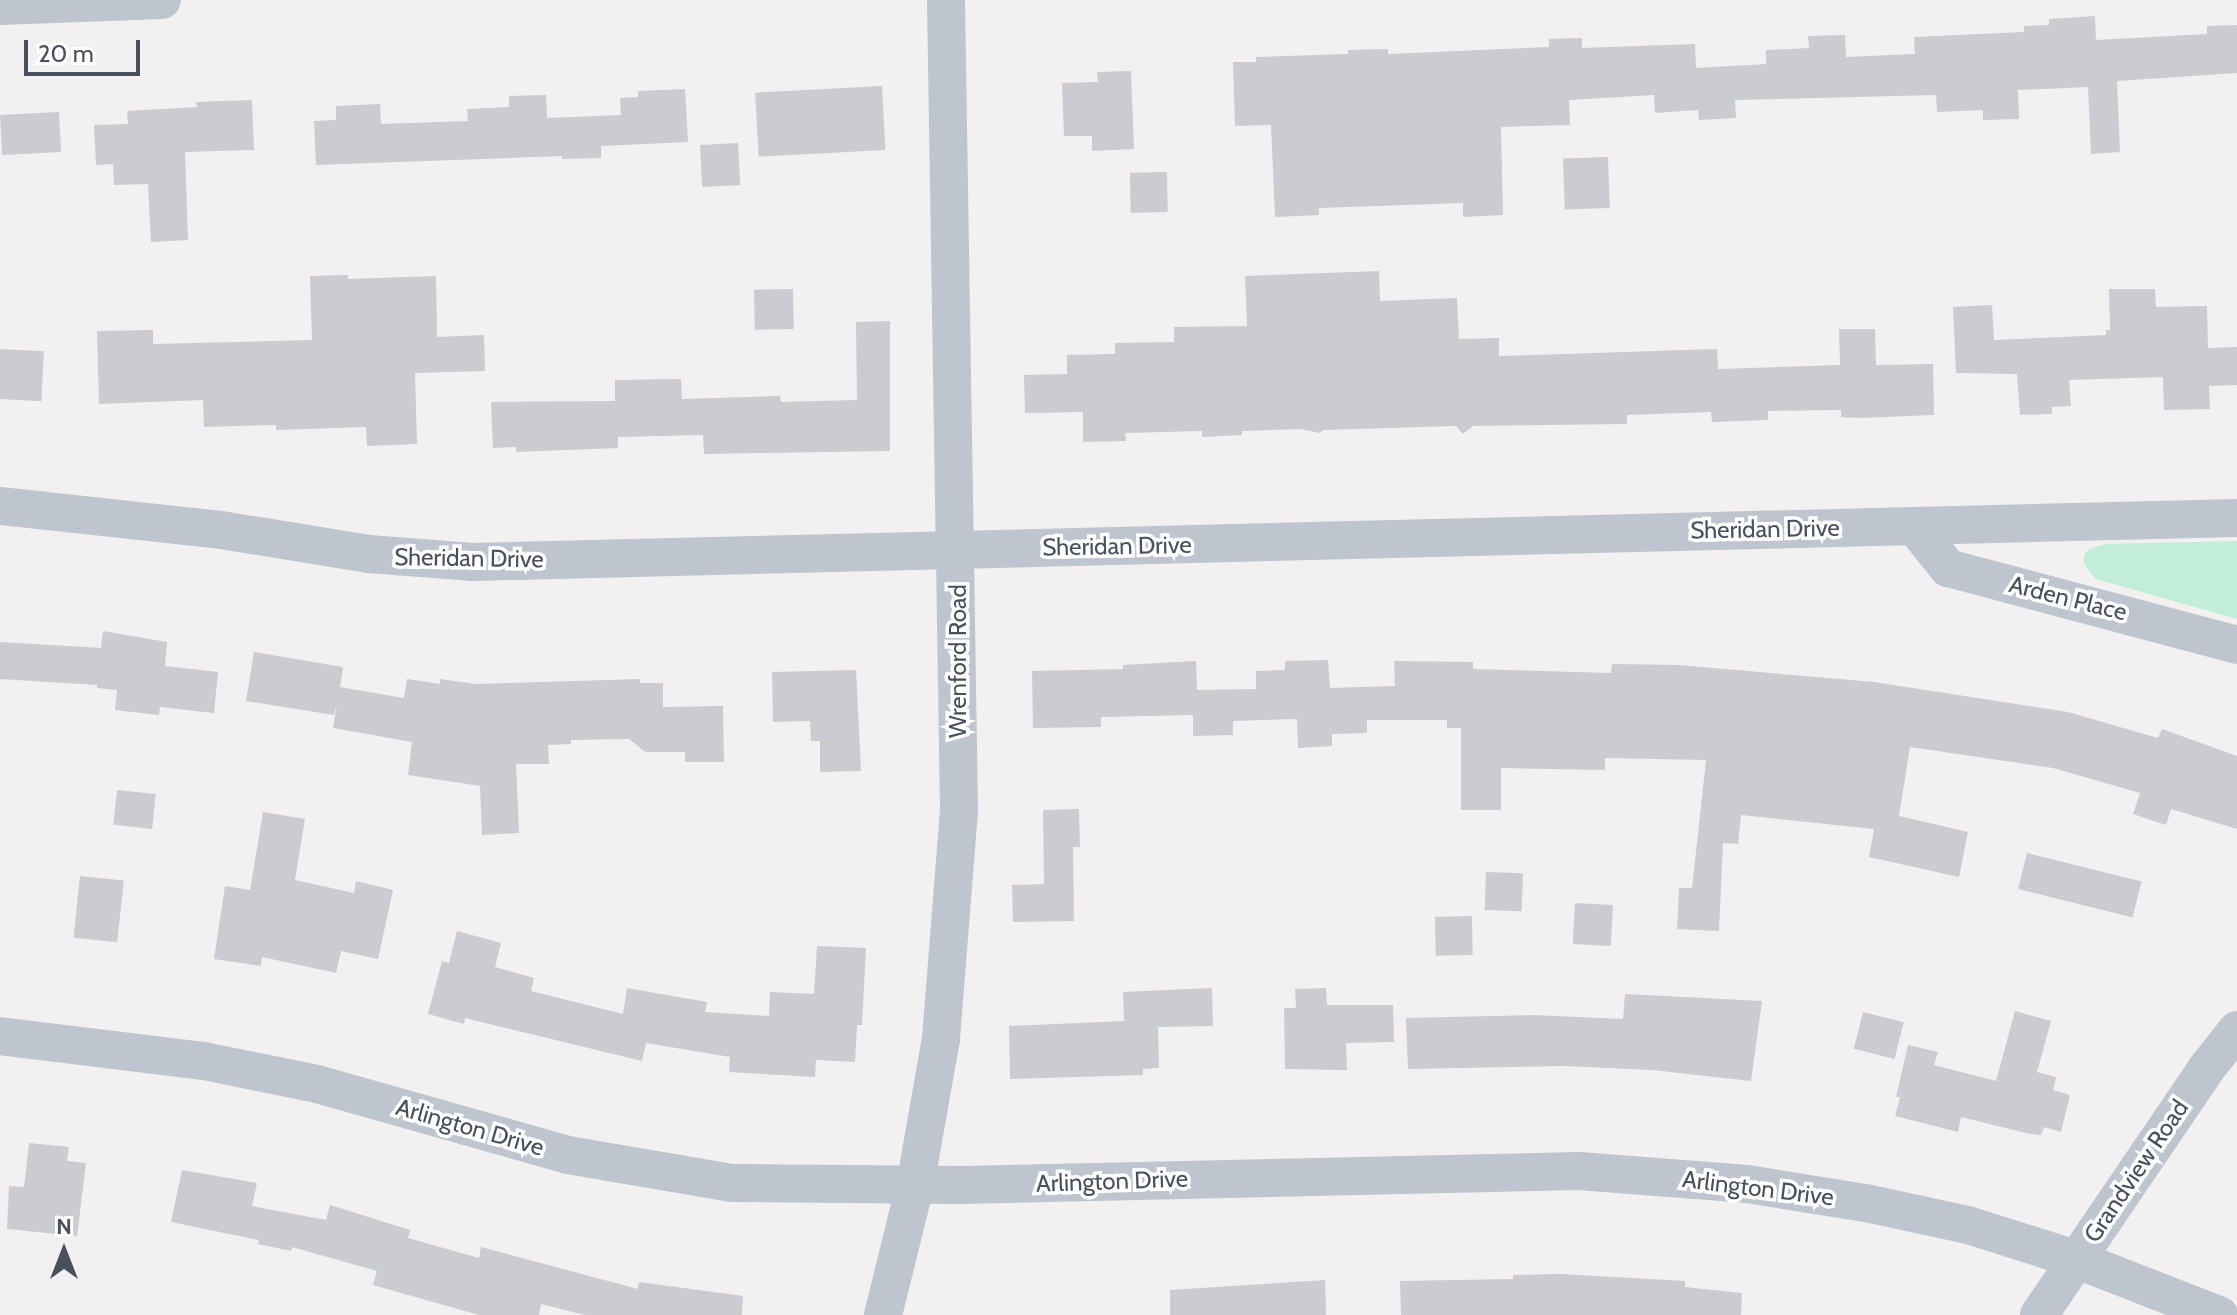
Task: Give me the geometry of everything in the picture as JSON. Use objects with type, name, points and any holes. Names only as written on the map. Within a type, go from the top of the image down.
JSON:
[{"type":"street","points":[[0,6],[162,0]]},
{"type":"street","name":"Wrenford Road","points":[[883,1315],[915,1186],[941,1039],[959,810],[946,0]]},
{"type":"street","name":"Sheridan Drive","points":[[0,506],[221,530],[369,554],[473,562],[2237,518]]},
{"type":"street","name":"Arden Place","points":[[1915,527],[1948,568],[2237,645]]},
{"type":"street","name":"Grandview Road","points":[[2039,1315],[2206,1069],[2237,1030]]},
{"type":"street","name":"Arlington Drive","points":[[0,1036],[111,1047],[303,1081],[568,1155],[732,1183],[915,1186],[1490,1171],[1662,1176],[1866,1203],[1968,1225],[2075,1259],[2219,1315]]},
{"type":"green space","points":[[2237,541],[2237,619],[2096,579],[2084,564],[2084,555],[2090,549],[2105,544]]},
{"type":"building","points":[[2095,16],[2096,40],[2207,34],[2207,26],[2237,25],[2237,73],[2117,81],[2120,152],[2091,154],[2088,87],[2018,90],[2019,119],[1983,120],[1983,110],[1937,112],[1936,95],[1735,100],[1736,118],[1699,120],[1698,110],[1655,113],[1654,95],[1569,100],[1570,125],[1501,127],[1503,215],[1463,217],[1463,203],[1319,208],[1319,215],[1275,217],[1271,125],[1235,126],[1233,62],[1256,62],[1256,57],[1348,54],[1348,50],[1388,49],[1388,54],[1549,47],[1549,39],[1582,38],[1582,48],[1695,44],[1696,68],[1766,64],[1766,50],[1809,48],[1808,36],[1845,35],[1846,57],[1915,54],[1914,37],[2024,32],[2024,26],[2049,25],[2049,19]]},
{"type":"building","points":[[1131,71],[1134,149],[1092,151],[1092,136],[1064,136],[1062,83],[1098,82],[1097,72]]},
{"type":"building","points":[[882,86],[885,150],[759,157],[755,93]]},
{"type":"building","points":[[685,89],[688,142],[601,146],[601,158],[562,159],[562,156],[316,165],[314,121],[336,120],[336,106],[380,104],[381,124],[468,121],[467,109],[509,107],[509,96],[546,95],[547,118],[621,115],[620,98],[638,97],[638,91]]},
{"type":"building","points":[[252,100],[254,150],[185,152],[188,240],[151,242],[148,184],[114,185],[113,164],[96,165],[94,125],[128,124],[127,111],[197,107],[196,102]]},
{"type":"building","points":[[59,112],[61,152],[2,155],[0,115]]},
{"type":"building","points":[[738,143],[740,185],[702,187],[700,145]]},
{"type":"building","points":[[1608,157],[1610,208],[1565,210],[1563,159]]},
{"type":"building","points":[[1167,172],[1168,212],[1131,213],[1130,173]]},
{"type":"building","points":[[1379,271],[1380,301],[1457,298],[1459,339],[1499,338],[1499,356],[1717,349],[1718,369],[1840,365],[1839,329],[1875,329],[1876,365],[1933,364],[1934,415],[1859,418],[1841,417],[1841,410],[1768,411],[1768,420],[1712,422],[1711,412],[1627,415],[1627,424],[1473,426],[1463,434],[1456,426],[1323,430],[1320,433],[1301,429],[1242,431],[1242,435],[1202,437],[1202,431],[1125,433],[1126,441],[1083,442],[1083,412],[1025,413],[1024,375],[1067,374],[1067,355],[1115,354],[1115,343],[1174,342],[1174,327],[1247,326],[1245,276]]},
{"type":"building","points":[[348,275],[348,279],[436,276],[437,337],[484,335],[485,371],[415,373],[417,444],[367,446],[366,427],[276,430],[276,425],[204,427],[203,400],[99,404],[97,331],[153,330],[153,344],[312,340],[310,276]]},
{"type":"building","points":[[793,289],[794,329],[755,330],[754,290]]},
{"type":"building","points":[[2109,289],[2155,289],[2156,307],[2207,306],[2208,348],[2237,347],[2237,385],[2209,386],[2210,409],[2164,410],[2163,377],[2069,380],[2071,406],[2052,407],[2052,414],[2020,415],[2017,374],[1956,373],[1953,307],[1992,305],[1994,340],[2106,335],[2106,330],[2110,330]]},
{"type":"building","points":[[890,321],[890,451],[704,454],[703,435],[618,437],[618,448],[516,452],[516,447],[493,448],[491,402],[615,401],[615,380],[681,379],[682,399],[780,396],[781,402],[857,400],[856,322]]},
{"type":"building","points":[[0,349],[44,351],[41,401],[0,399]]},
{"type":"building","points":[[103,631],[167,642],[165,666],[218,672],[214,713],[160,707],[159,715],[115,710],[117,690],[97,688],[97,685],[0,679],[0,642],[101,648]]},
{"type":"building","points":[[254,652],[343,667],[340,687],[404,698],[407,679],[440,684],[440,679],[476,684],[640,679],[640,683],[663,683],[663,707],[723,706],[724,762],[685,762],[685,752],[645,752],[629,739],[571,740],[571,744],[548,745],[549,764],[516,764],[519,833],[482,835],[480,786],[408,775],[412,742],[333,728],[337,703],[334,715],[246,701]]},
{"type":"building","points":[[1328,660],[1330,688],[1395,686],[1394,661],[1473,662],[1473,669],[1611,673],[1612,664],[1678,665],[1874,682],[2068,712],[2158,738],[2162,729],[2237,756],[2237,829],[2171,809],[2166,825],[2133,814],[2140,793],[2053,768],[1910,747],[1899,816],[1968,832],[1959,877],[1869,857],[1874,829],[1741,815],[1738,844],[1723,843],[1719,931],[1677,929],[1679,888],[1692,888],[1706,760],[1605,758],[1605,770],[1501,768],[1501,810],[1461,810],[1461,728],[1447,728],[1447,720],[1367,720],[1367,733],[1332,734],[1332,746],[1298,748],[1297,719],[1233,721],[1233,735],[1193,736],[1193,715],[1101,717],[1101,727],[1033,728],[1032,671],[1123,669],[1123,665],[1196,661],[1197,690],[1256,689],[1256,671],[1285,670],[1285,661]]},
{"type":"building","points":[[856,670],[861,771],[820,772],[820,741],[811,741],[810,721],[773,722],[772,672]]},
{"type":"building","points":[[117,790],[156,794],[152,829],[113,825]]},
{"type":"building","points":[[1079,809],[1080,847],[1073,847],[1074,921],[1013,922],[1012,885],[1044,884],[1043,810]]},
{"type":"building","points":[[263,812],[305,819],[295,880],[354,893],[356,881],[393,890],[378,959],[341,951],[336,973],[262,957],[261,966],[214,959],[225,886],[250,890]]},
{"type":"building","points":[[2027,853],[2141,882],[2133,917],[2018,889]]},
{"type":"building","points":[[1486,872],[1523,873],[1522,911],[1485,910]]},
{"type":"building","points":[[80,876],[124,881],[117,942],[74,938]]},
{"type":"building","points":[[1575,903],[1613,905],[1611,946],[1573,944]]},
{"type":"building","points":[[1472,916],[1473,955],[1436,956],[1435,917]]},
{"type":"building","points":[[457,931],[501,943],[495,967],[534,978],[531,991],[623,1014],[627,988],[707,1002],[705,1012],[769,1016],[770,992],[814,994],[817,946],[866,948],[862,1025],[857,1025],[855,1062],[816,1060],[815,1077],[729,1072],[730,1057],[646,1043],[642,1061],[465,1018],[464,1024],[428,1014],[442,961],[449,963]]},
{"type":"building","points":[[1212,988],[1213,1026],[1158,1027],[1159,1068],[1143,1069],[1143,1075],[1010,1079],[1009,1026],[1124,1021],[1123,992]]},
{"type":"building","points":[[1326,988],[1327,1005],[1393,1005],[1394,1042],[1346,1043],[1347,1070],[1285,1069],[1284,1008],[1296,1008],[1295,989]]},
{"type":"building","points":[[1625,994],[1762,1001],[1751,1081],[1652,1070],[1563,1066],[1408,1069],[1406,1018],[1532,1015],[1623,1019]]},
{"type":"building","points":[[2015,1011],[2051,1021],[2037,1072],[2056,1077],[2053,1090],[2070,1095],[2061,1132],[2044,1127],[2041,1135],[2030,1134],[1961,1117],[1958,1132],[1895,1116],[1900,1097],[1896,1097],[1908,1045],[1938,1052],[1934,1065],[1996,1081]]},
{"type":"building","points":[[1863,1012],[1904,1022],[1895,1059],[1854,1049]]},
{"type":"building","points":[[29,1143],[69,1147],[67,1161],[86,1163],[77,1236],[7,1229],[9,1186],[24,1187]]},
{"type":"building","points":[[182,1170],[257,1183],[252,1206],[326,1220],[330,1205],[410,1230],[408,1238],[479,1258],[481,1247],[638,1289],[639,1282],[743,1296],[742,1315],[585,1315],[541,1304],[539,1315],[479,1315],[373,1285],[377,1271],[292,1247],[291,1251],[258,1244],[259,1240],[171,1222]]},
{"type":"building","points":[[1561,1274],[1685,1281],[1685,1287],[1742,1293],[1741,1315],[1401,1315],[1400,1281],[1513,1279],[1513,1275]]},
{"type":"building","points":[[1325,1280],[1326,1315],[1170,1315],[1170,1290]]}]
